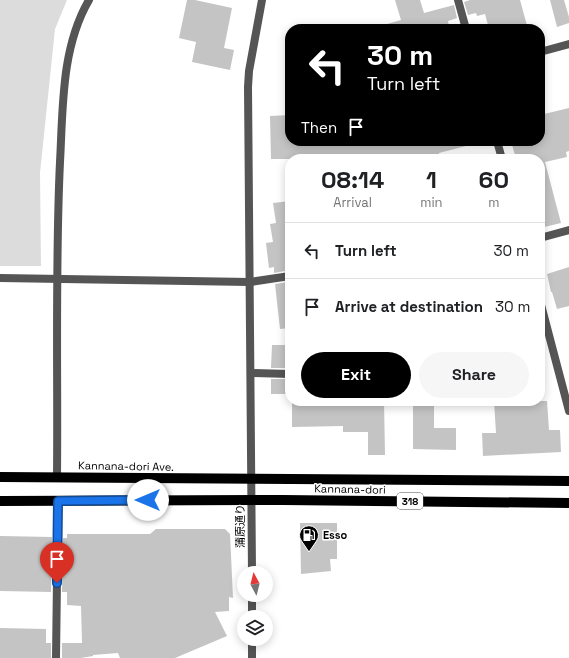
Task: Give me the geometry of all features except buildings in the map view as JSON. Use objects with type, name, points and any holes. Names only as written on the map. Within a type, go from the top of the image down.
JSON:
[{"type":"main road","name":"Kannana-dori Ave.","points":[[0,477],[252,480]]},
{"type":"main road","name":"Kannana-dori","points":[[252,480],[569,481]]},
{"type":"main road","name":"Kannana-dori","points":[[251,500],[569,503]]},
{"type":"main road","name":"318","points":[[0,501],[251,500]]},
{"type":"street","name":"蒲原通り","points":[[252,566],[248,87],[249,71],[262,0]]},
{"type":"street","points":[[458,0],[465,24]]},
{"type":"street","points":[[57,477],[56,279],[62,127],[66,71],[74,33],[85,2]]},
{"type":"street","points":[[545,51],[569,44]]},
{"type":"street","points":[[545,237],[569,230]]},
{"type":"street","points":[[0,278],[250,282],[285,277]]},
{"type":"street","points":[[545,320],[569,411]]},
{"type":"street","points":[[251,373],[285,374]]},
{"type":"street","points":[[56,658],[58,501]]},
{"type":"street","points":[[252,646],[252,658]]},
{"type":"shaded area","points":[[0,0],[67,0],[55,29],[40,173],[41,266],[0,266]]},
{"type":"place","name":"Esso","points":[[309,552]]},
{"type":"route","points":[[57,583],[58,501],[148,500]]}]
